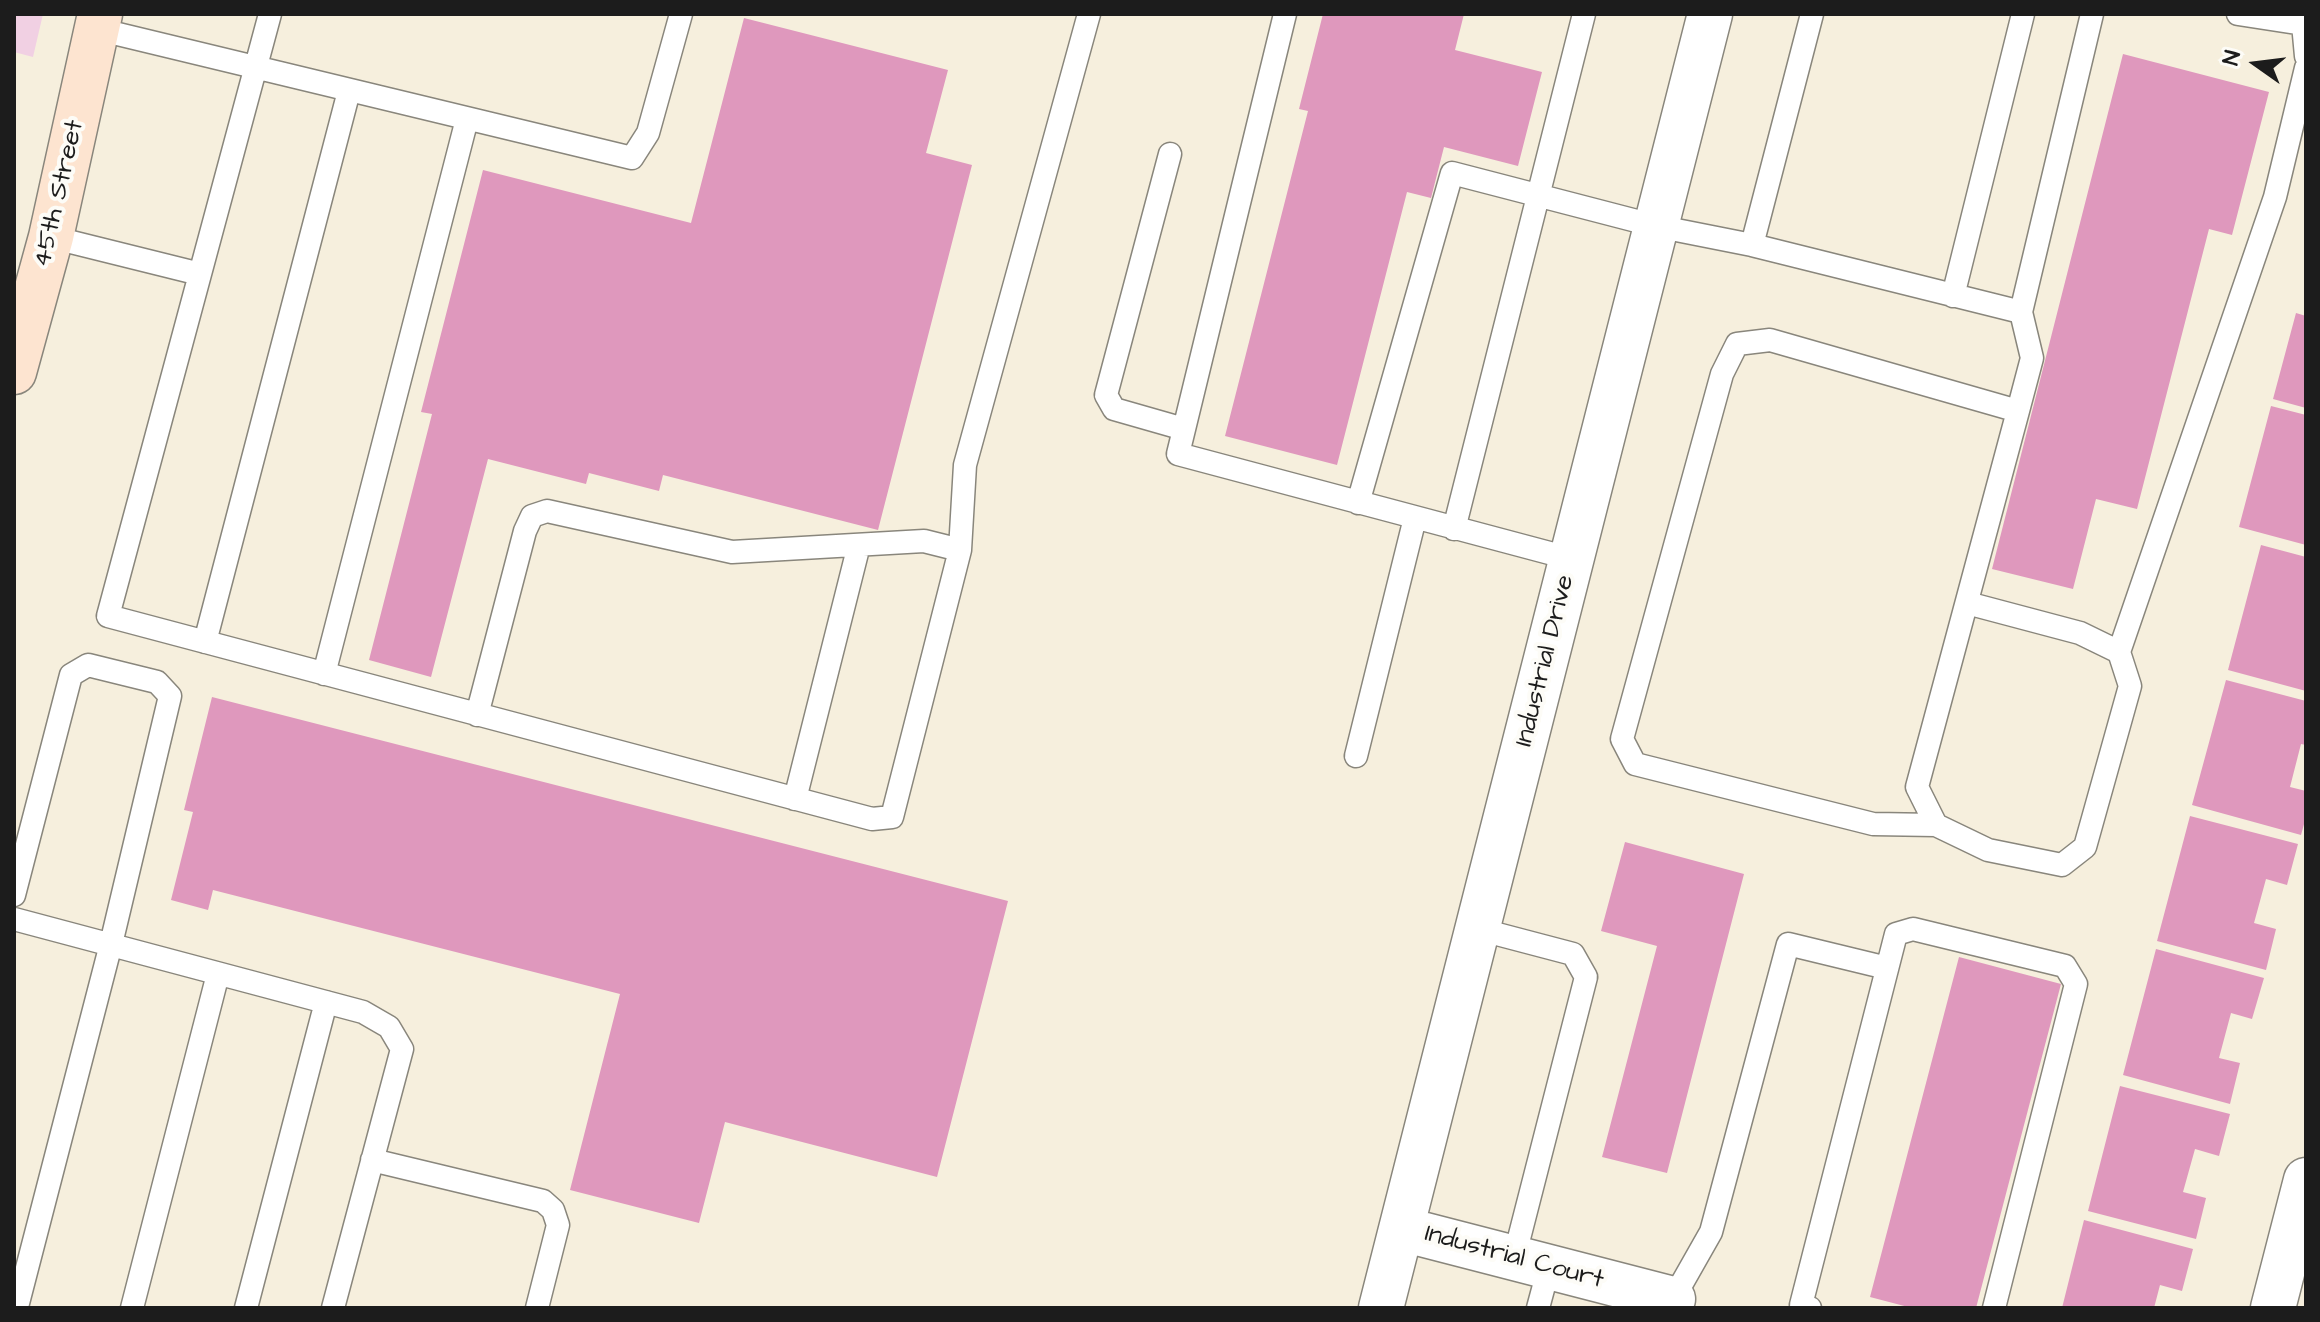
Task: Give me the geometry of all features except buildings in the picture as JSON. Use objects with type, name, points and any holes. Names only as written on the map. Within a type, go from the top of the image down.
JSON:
[{"type":"main road","name":"45th Street","points":[[14,372],[22,312],[51,237],[98,22]]},
{"type":"street","name":"Industrial Drive","points":[[1381,1308],[1710,14]]},
{"type":"street","points":[[2273,1308],[2306,1180]]},
{"type":"street","name":"Industrial Court","points":[[1402,1229],[1534,1277],[1673,1299]]},
{"type":"lane","points":[[270,14],[108,616],[872,819],[892,817],[960,550],[965,465],[1089,14]]},
{"type":"lane","points":[[98,22],[255,69],[632,158],[648,133],[681,14]]},
{"type":"lane","points":[[1285,14],[1178,454],[1572,559]]},
{"type":"lane","points":[[1454,529],[1584,14]]},
{"type":"lane","points":[[1752,245],[1812,14]]},
{"type":"lane","points":[[1953,296],[2023,14]]},
{"type":"lane","points":[[1936,825],[1917,787],[2032,358],[2021,312],[2092,14]]},
{"type":"lane","points":[[2238,14],[2303,24],[2306,56]]},
{"type":"lane","points":[[2018,411],[1770,340],[1737,344],[1722,374],[1622,739],[1635,764],[1873,824],[1936,825],[1988,850],[2062,865],[2085,847],[2130,686],[2119,652],[2275,197],[2306,68]]},
{"type":"lane","points":[[205,642],[349,91]]},
{"type":"lane","points":[[324,674],[467,119]]},
{"type":"lane","points":[[1170,154],[1106,395],[1114,409],[1184,429]]},
{"type":"lane","points":[[1358,503],[1452,173],[1537,197],[1752,245],[2021,312]]},
{"type":"lane","points":[[51,237],[200,274]]},
{"type":"lane","points":[[477,715],[525,531],[532,516],[547,511],[732,552],[924,541],[960,550]]},
{"type":"lane","points":[[1356,756],[1415,518]]},
{"type":"lane","points":[[795,799],[859,545]]},
{"type":"lane","points":[[1967,603],[2080,633],[2119,652]]},
{"type":"lane","points":[[14,895],[71,675],[88,665],[157,682],[170,696],[23,1305]]},
{"type":"lane","points":[[14,919],[363,1012],[389,1027],[402,1049],[333,1308]]},
{"type":"lane","points":[[1478,929],[1573,954],[1586,977],[1534,1277]]},
{"type":"lane","points":[[1803,1307],[1896,934],[1913,929],[2065,966],[2076,984],[1994,1308]]},
{"type":"lane","points":[[1673,1299],[1711,1232],[1788,944],[1887,968]]},
{"type":"lane","points":[[132,1308],[218,974]]},
{"type":"lane","points":[[246,1308],[326,1002]]},
{"type":"lane","points":[[372,1160],[543,1201],[553,1210],[558,1225],[537,1308]]},
{"type":"shaded area","points":[[14,14],[43,14],[33,57],[14,52]]}]
